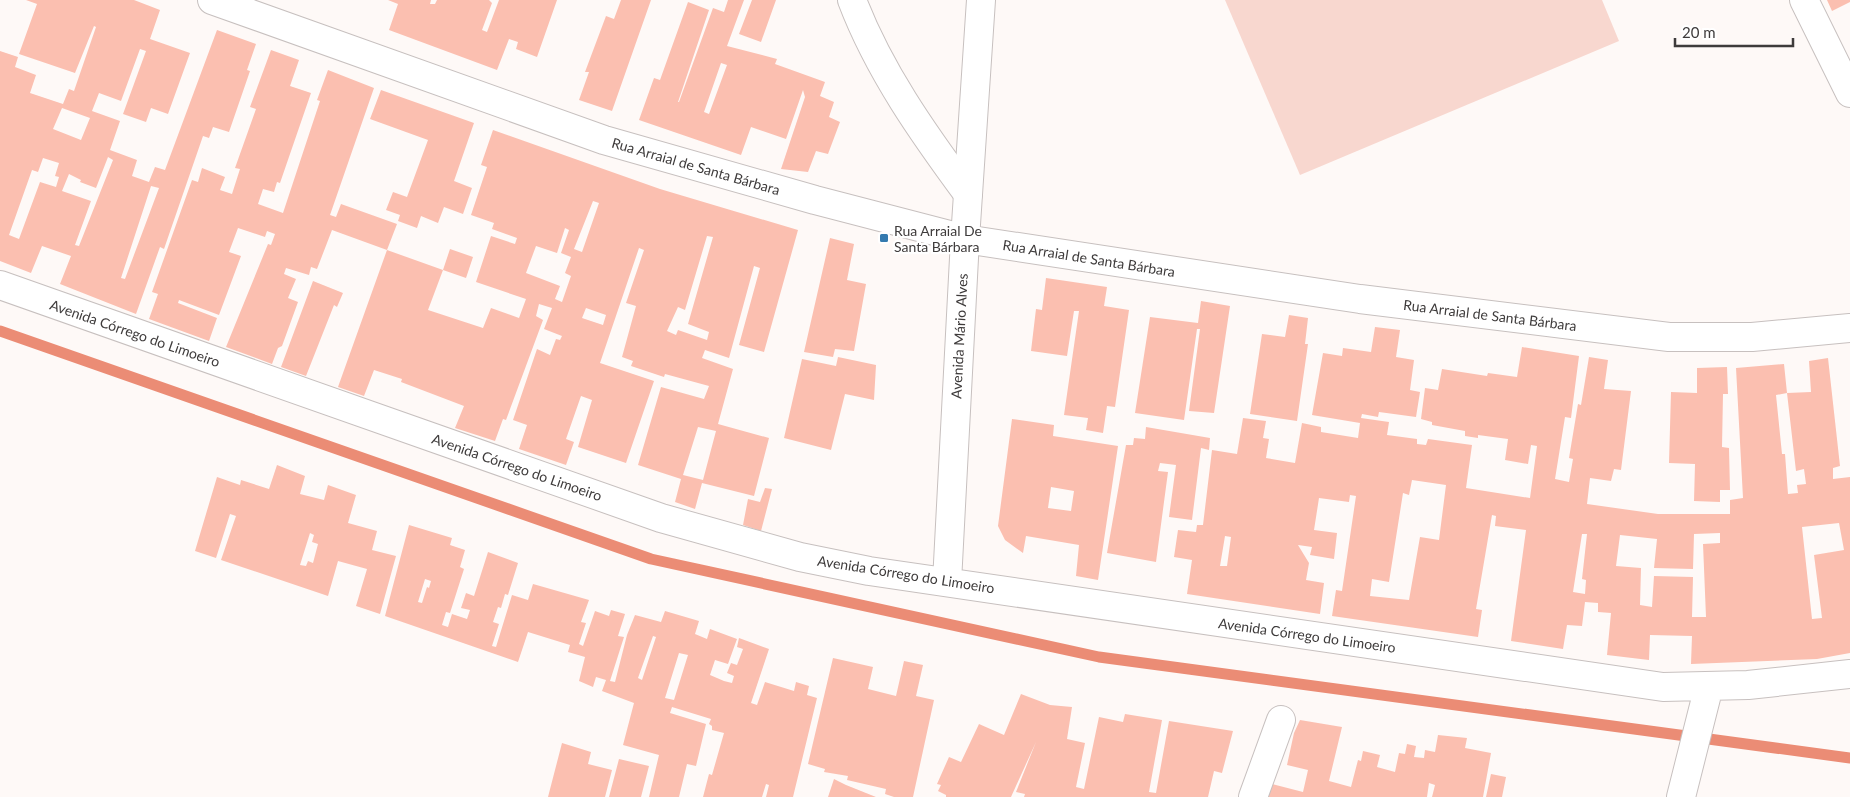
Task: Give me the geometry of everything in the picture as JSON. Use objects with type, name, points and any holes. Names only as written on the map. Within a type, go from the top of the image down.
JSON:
[{"type":"street","name":"Rua Arraial de Santa Bárbara","points":[[212,0],[604,140],[815,200],[964,239],[1360,299],[1669,337],[1752,337],[1850,328]]},
{"type":"street","points":[[852,0],[865,34],[910,115],[968,194]]},
{"type":"street","name":"Avenida Mário Alves","points":[[947,582],[964,239],[981,0]]},
{"type":"street","points":[[1804,0],[1850,93]]},
{"type":"street","name":"Avenida Córrego do Limoeiro","points":[[0,285],[661,518],[800,556],[869,571],[1663,687],[1748,685],[1850,674]]},
{"type":"street","points":[[1681,797],[1709,686]]},
{"type":"street","points":[[1253,797],[1281,720]]},
{"type":"shaded area","points":[[1225,0],[1602,0],[1619,41],[1300,175]]},
{"type":"building","points":[[26,0],[134,0],[160,10],[150,39],[190,53],[168,114],[151,108],[146,122],[123,114],[146,51],[140,49],[121,101],[99,93],[92,111],[120,121],[110,150],[137,160],[132,176],[149,182],[155,167],[165,170],[217,30],[256,44],[247,70],[250,71],[229,132],[213,127],[209,138],[203,136],[164,249],[160,247],[136,314],[60,284],[71,256],[42,246],[31,273],[0,261],[0,51],[18,57],[15,67],[36,75],[30,93],[63,104],[69,89],[74,91],[96,27],[94,26],[75,73],[19,54],[37,4]],"holes":[[[62,108],[90,118],[81,140],[53,129]],[[108,157],[113,160],[79,246],[75,245],[91,201],[62,191],[69,174],[81,180],[80,182],[96,188]],[[43,158],[59,163],[55,176],[59,177],[56,187],[40,182],[19,239],[9,235],[32,170],[38,172]],[[151,186],[159,188],[125,279],[121,278]]]},
{"type":"building","points":[[388,0],[431,0],[430,4],[435,4],[437,0],[489,0],[492,3],[482,30],[487,32],[499,0],[557,0],[537,57],[516,49],[518,42],[509,39],[497,70],[389,30],[398,4]]},
{"type":"building","points":[[621,0],[651,0],[612,111],[579,100],[589,72],[585,72],[606,16],[614,19]]},
{"type":"building","points":[[728,0],[744,0],[727,46],[777,59],[775,64],[825,82],[820,96],[834,102],[829,117],[840,122],[828,154],[816,151],[808,172],[781,169],[805,97],[803,90],[786,139],[751,127],[741,155],[639,120],[654,78],[660,80],[688,2],[709,10],[678,102],[713,8],[724,12]],"holes":[[[721,63],[727,65],[709,114],[704,112]]]},
{"type":"building","points":[[752,0],[776,0],[761,42],[739,34]]},
{"type":"building","points":[[1827,0],[1850,0],[1850,2],[1832,11]]},
{"type":"building","points":[[271,50],[299,60],[290,86],[311,93],[280,183],[277,182],[274,192],[263,189],[258,204],[283,213],[320,101],[317,100],[328,70],[374,88],[330,215],[336,217],[341,204],[397,224],[387,250],[332,230],[317,269],[311,267],[309,275],[286,268],[284,274],[296,279],[288,298],[298,302],[282,346],[278,348],[272,364],[226,347],[268,244],[271,245],[275,234],[267,231],[265,237],[238,228],[229,252],[241,256],[219,315],[179,300],[178,303],[217,318],[209,341],[149,319],[158,294],[152,292],[192,180],[198,182],[202,168],[225,177],[220,190],[232,194],[240,169],[235,168],[256,109],[250,107]]},
{"type":"building","points":[[381,90],[474,123],[454,181],[472,188],[463,214],[444,207],[438,223],[421,216],[417,228],[398,221],[400,215],[386,210],[393,192],[407,197],[428,140],[370,119]]},
{"type":"building","points":[[493,130],[660,189],[798,230],[764,352],[739,345],[760,268],[754,266],[729,358],[705,350],[702,358],[733,369],[718,424],[769,438],[754,496],[702,483],[695,509],[675,502],[681,479],[638,465],[661,387],[704,399],[709,386],[665,374],[664,377],[631,366],[633,361],[622,357],[636,306],[626,303],[644,250],[639,248],[600,363],[654,381],[626,463],[578,447],[592,400],[581,396],[566,439],[574,442],[566,465],[519,449],[527,425],[513,420],[537,349],[550,355],[556,339],[560,340],[562,336],[544,329],[552,308],[539,304],[536,316],[543,320],[506,420],[503,419],[495,441],[455,428],[464,406],[401,382],[402,379],[374,370],[364,396],[338,387],[387,250],[443,270],[428,310],[483,328],[491,308],[519,318],[526,299],[476,282],[491,236],[515,244],[517,238],[492,229],[494,223],[471,215],[487,167],[481,165]],"holes":[[[593,201],[599,203],[582,252],[574,249]],[[565,228],[569,230],[561,253],[571,257],[565,273],[571,276],[562,302],[555,299],[560,286],[526,273],[536,246],[557,253]],[[707,236],[713,237],[688,324],[709,332],[707,340],[678,330],[676,335],[667,331],[678,307],[685,310]],[[586,308],[606,315],[603,325],[582,318]],[[698,427],[716,431],[703,480],[683,475]]]},
{"type":"building","points":[[830,238],[854,244],[847,280],[866,284],[854,351],[835,349],[833,357],[804,352]]},
{"type":"building","points":[[450,249],[473,257],[466,278],[443,270]]},
{"type":"building","points":[[1046,278],[1107,287],[1104,306],[1129,310],[1115,407],[1107,406],[1103,433],[1086,430],[1088,418],[1064,415],[1079,311],[1074,311],[1067,356],[1031,351],[1036,309],[1042,310]]},
{"type":"building","points":[[313,281],[343,293],[337,307],[334,305],[306,376],[281,367]]},
{"type":"building","points":[[1201,301],[1230,306],[1214,413],[1189,411],[1200,329],[1197,329],[1184,420],[1135,413],[1150,317],[1198,323]]},
{"type":"building","points":[[1289,315],[1308,318],[1305,344],[1308,344],[1297,421],[1250,414],[1262,334],[1285,337]]},
{"type":"building","points":[[1375,327],[1400,330],[1396,357],[1414,360],[1410,390],[1420,392],[1416,417],[1379,412],[1378,417],[1362,414],[1361,418],[1389,422],[1387,435],[1417,439],[1417,444],[1426,445],[1428,439],[1472,445],[1466,488],[1530,498],[1537,446],[1531,445],[1528,464],[1505,460],[1508,439],[1478,435],[1478,438],[1465,436],[1465,431],[1432,425],[1432,422],[1421,419],[1425,388],[1438,390],[1442,369],[1487,376],[1488,373],[1517,377],[1522,347],[1579,356],[1571,418],[1565,417],[1555,479],[1569,482],[1573,459],[1569,458],[1578,404],[1581,405],[1589,357],[1608,360],[1604,389],[1631,391],[1621,470],[1614,469],[1611,481],[1590,478],[1587,504],[1658,514],[1730,514],[1730,500],[1743,498],[1736,368],[1784,364],[1787,393],[1811,392],[1809,361],[1828,358],[1840,466],[1833,468],[1833,479],[1850,477],[1850,653],[1817,659],[1691,664],[1692,636],[1650,635],[1649,660],[1607,655],[1611,613],[1598,612],[1598,603],[1585,602],[1582,626],[1567,625],[1563,649],[1511,641],[1526,530],[1495,526],[1496,516],[1492,515],[1476,609],[1482,610],[1478,637],[1332,616],[1336,590],[1342,591],[1356,496],[1350,495],[1349,502],[1319,498],[1314,530],[1337,533],[1334,559],[1310,555],[1312,547],[1298,545],[1309,563],[1306,580],[1324,583],[1320,614],[1187,594],[1192,560],[1174,557],[1178,530],[1196,532],[1197,525],[1203,525],[1212,450],[1237,454],[1243,418],[1266,421],[1263,438],[1269,439],[1266,458],[1295,463],[1302,423],[1321,427],[1321,432],[1358,438],[1360,423],[1312,415],[1323,353],[1342,356],[1343,348],[1371,352]],"holes":[[[1787,393],[1796,471],[1804,469],[1806,484],[1797,485],[1798,493],[1788,494],[1785,454],[1782,454],[1776,395]],[[1412,480],[1446,485],[1439,540],[1420,537],[1409,600],[1370,596],[1372,579],[1389,582],[1403,493],[1409,495]],[[1839,523],[1844,550],[1814,555],[1822,618],[1812,619],[1802,527]],[[1720,533],[1720,543],[1703,544],[1706,617],[1692,617],[1693,577],[1654,576],[1652,607],[1640,605],[1641,568],[1616,566],[1620,535],[1657,539],[1654,568],[1693,569],[1694,534]],[[1582,534],[1587,534],[1582,579],[1586,580],[1585,594],[1573,592]],[[1225,536],[1231,537],[1227,566],[1220,566]]]},
{"type":"building","points":[[838,357],[876,365],[874,400],[845,394],[831,450],[784,438],[802,359],[836,366]]},
{"type":"building","points":[[1727,367],[1728,394],[1723,394],[1722,447],[1729,448],[1730,490],[1720,490],[1720,502],[1694,501],[1695,464],[1669,463],[1671,392],[1697,393],[1697,368]]},
{"type":"building","points":[[1012,419],[1054,425],[1053,436],[1118,446],[1098,580],[1076,576],[1079,545],[1026,536],[1023,553],[1005,540],[998,526]],"holes":[[[1051,487],[1074,491],[1071,511],[1048,508]]]},
{"type":"building","points":[[1146,427],[1210,438],[1209,450],[1201,448],[1192,520],[1169,517],[1176,465],[1160,463],[1158,471],[1168,472],[1156,562],[1107,553],[1126,445],[1133,445],[1134,438],[1145,439]]},
{"type":"building","points":[[277,465],[305,476],[300,494],[324,500],[328,485],[356,495],[348,523],[377,531],[372,550],[396,556],[380,614],[356,606],[367,569],[338,561],[328,596],[221,560],[236,516],[230,514],[216,558],[195,551],[217,477],[240,485],[241,480],[269,489]],"holes":[[[310,533],[314,535],[312,542],[318,544],[313,563],[308,561],[306,566],[300,565]]]},
{"type":"building","points":[[765,488],[772,489],[761,531],[743,525],[748,499],[760,502]]},
{"type":"building","points":[[409,525],[452,538],[450,545],[465,550],[460,567],[464,569],[450,613],[446,612],[442,625],[448,627],[452,614],[467,619],[470,610],[461,608],[466,593],[474,596],[488,552],[518,563],[508,595],[505,594],[501,608],[498,607],[493,622],[499,624],[492,646],[496,647],[512,595],[528,600],[533,584],[589,600],[581,622],[586,623],[579,644],[583,646],[595,611],[609,616],[611,610],[625,614],[618,636],[624,637],[610,681],[615,682],[627,635],[635,615],[661,622],[665,611],[699,621],[695,634],[707,639],[710,629],[737,639],[728,664],[715,660],[710,675],[724,681],[732,683],[734,676],[727,673],[731,663],[737,665],[743,649],[737,647],[739,638],[769,649],[751,703],[757,705],[765,682],[794,691],[796,682],[809,686],[807,695],[817,698],[793,797],[766,797],[769,785],[766,784],[762,797],[703,797],[709,774],[712,775],[724,733],[712,730],[712,726],[709,724],[711,719],[672,707],[670,713],[706,724],[696,766],[687,764],[679,797],[649,797],[659,755],[623,745],[634,703],[602,691],[606,680],[596,677],[593,687],[579,681],[585,657],[568,652],[570,645],[528,632],[518,662],[385,616]],"holes":[[[425,579],[431,581],[422,603],[418,602]],[[653,636],[656,637],[642,680],[638,678]],[[679,653],[688,655],[674,700],[665,698]]]},
{"type":"building","points":[[833,658],[873,667],[868,689],[896,696],[904,661],[923,665],[916,696],[934,700],[913,797],[894,797],[885,794],[886,789],[847,780],[848,776],[824,772],[825,769],[808,764]]},
{"type":"building","points":[[1021,694],[1050,705],[1072,707],[1067,739],[1085,743],[1076,787],[1084,789],[1099,717],[1123,722],[1125,714],[1162,720],[1149,792],[1156,793],[1169,721],[1233,731],[1222,773],[1214,771],[1208,797],[1024,797],[1025,794],[1016,792],[1036,742],[1011,797],[946,797],[946,795],[938,791],[941,785],[937,784],[949,757],[961,762],[979,724],[1004,735]]},
{"type":"building","points":[[1300,720],[1342,727],[1329,781],[1351,787],[1358,760],[1361,761],[1363,751],[1380,755],[1377,767],[1395,772],[1399,753],[1405,754],[1407,744],[1416,746],[1414,757],[1424,758],[1425,750],[1435,752],[1438,735],[1467,738],[1465,748],[1491,753],[1483,797],[1432,797],[1435,785],[1429,783],[1427,797],[1268,797],[1272,784],[1303,792],[1308,770],[1287,765],[1294,733]]},
{"type":"building","points":[[562,743],[591,752],[588,764],[612,770],[605,797],[548,797]]},
{"type":"building","points":[[619,759],[649,766],[641,797],[609,797]]},
{"type":"building","points":[[1491,774],[1506,777],[1502,797],[1486,797]]},
{"type":"building","points":[[834,779],[846,785],[876,797],[828,797]]},
{"type":"waterway","points":[[0,331],[651,559],[1099,657],[1850,758]]},
{"type":"place","name":"Rua Arraial De Santa Bárbara","points":[[884,238]]}]
